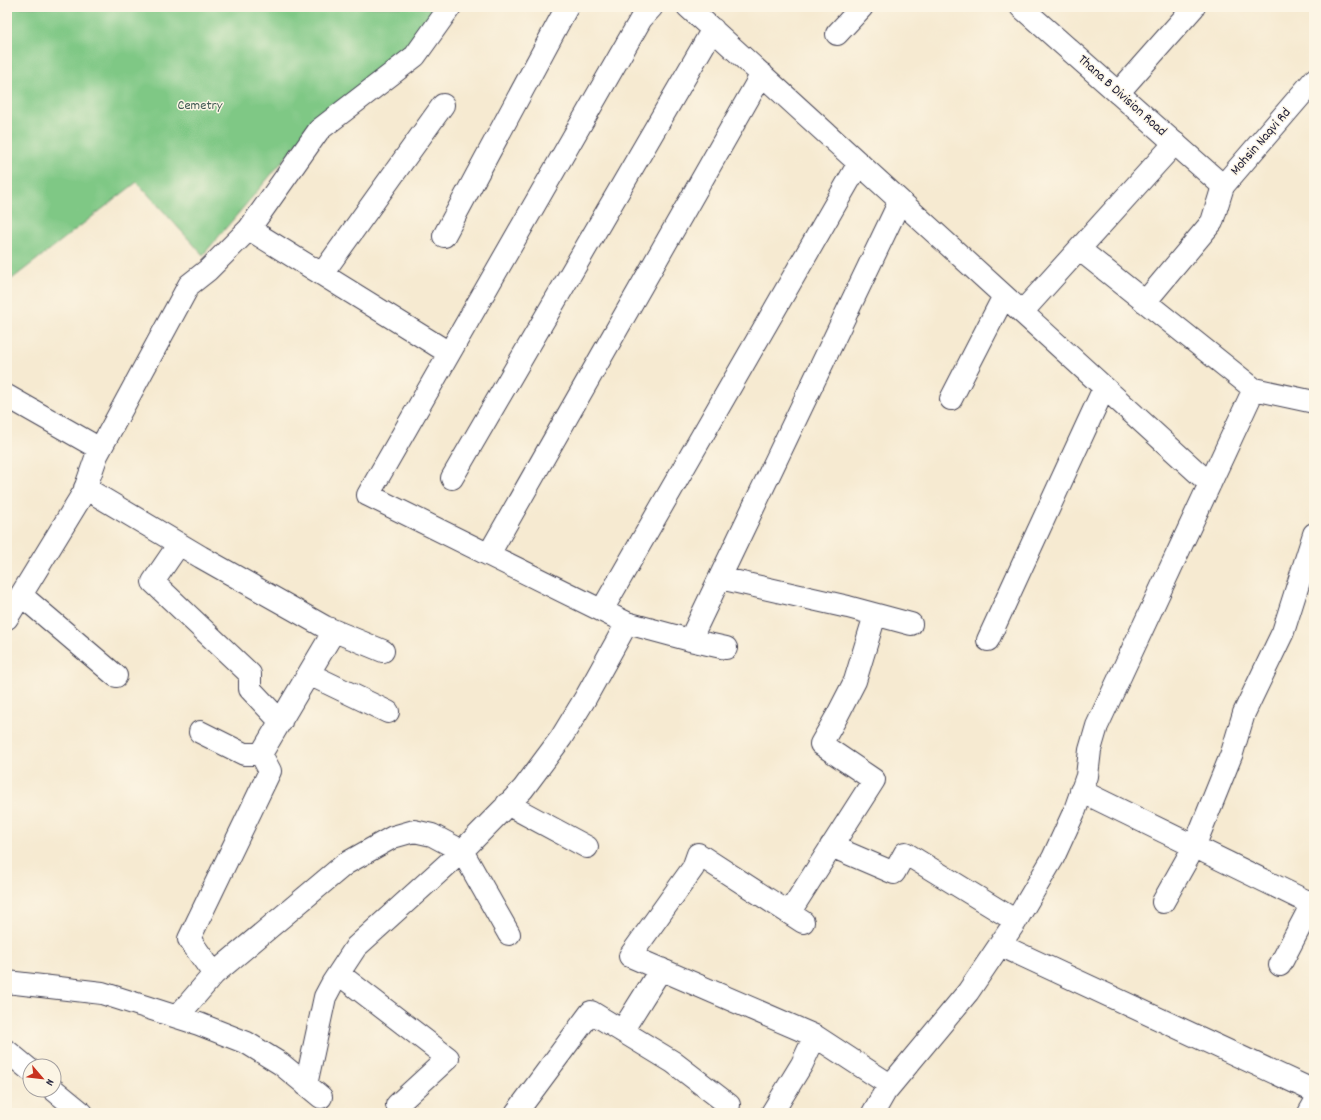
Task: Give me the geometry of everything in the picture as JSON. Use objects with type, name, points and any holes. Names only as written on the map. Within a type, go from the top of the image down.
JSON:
[{"type":"street","points":[[7,618],[85,488],[100,449],[189,286],[208,270],[249,229],[319,130],[415,56],[450,7]]},
{"type":"street","points":[[444,236],[567,7]]},
{"type":"street","points":[[652,7],[641,19],[368,495],[627,623],[726,648]]},
{"type":"street","points":[[688,7],[1210,484]]},
{"type":"street","points":[[837,34],[862,7]]},
{"type":"street","name":"Thana B Division Road","points":[[1021,7],[1223,186]]},
{"type":"street","points":[[1118,93],[1194,7]]},
{"type":"street","points":[[452,478],[713,29]]},
{"type":"street","points":[[488,554],[762,74]]},
{"type":"street","name":"Mohsin Naqvi Rd","points":[[1223,186],[1314,80]]},
{"type":"street","points":[[322,274],[443,105]]},
{"type":"street","points":[[1022,312],[1174,143]]},
{"type":"street","points":[[602,610],[859,163]]},
{"type":"street","points":[[1146,302],[1212,222],[1223,186]]},
{"type":"street","points":[[690,640],[900,201]]},
{"type":"street","points":[[249,229],[449,352]]},
{"type":"street","points":[[1079,249],[1254,389],[1314,402]]},
{"type":"street","points":[[952,399],[1004,296]]},
{"type":"street","points":[[988,640],[1104,388]]},
{"type":"street","points":[[873,1113],[885,1092],[968,992],[1016,921],[1053,858],[1075,810],[1087,776],[1090,750],[1097,726],[1254,389]]},
{"type":"street","points":[[7,396],[100,449]]},
{"type":"street","points":[[85,488],[179,544],[325,627],[383,651]]},
{"type":"street","points":[[1163,902],[1194,847],[1232,753],[1244,713],[1283,632],[1314,534]]},
{"type":"street","points":[[179,544],[153,582],[250,674],[250,689],[281,722]]},
{"type":"street","points":[[720,578],[848,607],[911,624]]},
{"type":"street","points":[[21,595],[116,676]]},
{"type":"street","points":[[875,615],[855,681],[821,744],[874,780],[831,846],[796,918],[698,854],[693,868],[630,956],[815,1036],[890,1086]]},
{"type":"street","points":[[7,982],[102,993],[199,1024],[247,1043],[281,1064],[313,1091],[326,997],[356,947],[462,851],[522,789],[561,738],[586,697],[627,623]]},
{"type":"street","points":[[261,754],[334,631]]},
{"type":"street","points":[[309,674],[388,712]]},
{"type":"street","points":[[200,732],[244,754],[261,754]]},
{"type":"street","points":[[214,974],[189,939],[270,771],[261,754]]},
{"type":"street","points":[[1081,791],[1194,847],[1313,903],[1280,965]]},
{"type":"street","points":[[507,804],[587,847]]},
{"type":"street","points":[[177,1017],[214,974],[345,864],[392,837],[414,831],[432,835],[462,851],[509,934]]},
{"type":"street","points":[[831,846],[894,873],[905,853],[1016,921]]},
{"type":"street","points":[[1000,945],[1314,1091]]},
{"type":"street","points":[[622,1031],[661,969]]},
{"type":"street","points":[[339,974],[448,1058],[397,1105],[402,1113]]},
{"type":"street","points":[[516,1113],[591,1012],[673,1062],[729,1105]]},
{"type":"street","points":[[772,1113],[802,1064],[815,1036]]},
{"type":"street","points":[[7,1051],[22,1063]]},
{"type":"street","points":[[62,1097],[82,1113]]},
{"type":"street","points":[[1309,1113],[1314,1104]]},
{"type":"green space","name":"Cemetry","points":[[7,7],[441,7],[408,49],[315,123],[203,255],[137,182],[8,282]]}]
